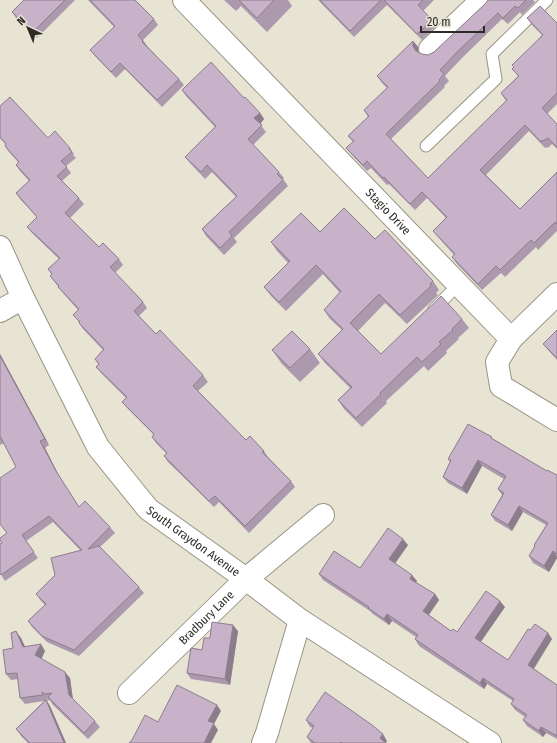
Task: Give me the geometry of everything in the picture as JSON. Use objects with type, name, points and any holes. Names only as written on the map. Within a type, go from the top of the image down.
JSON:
[{"type":"street","name":"Stagio Drive","points":[[184,0],[511,339]]},
{"type":"street","points":[[430,49],[482,0]]},
{"type":"street","name":"South Graydon Avenue","points":[[0,247],[23,298],[98,447],[148,509],[246,579],[300,620],[490,743]]},
{"type":"street","points":[[557,294],[511,339],[497,362],[501,386],[557,420]]},
{"type":"street","points":[[0,311],[23,298]]},
{"type":"street","name":"Bradbury Lane","points":[[129,693],[246,579],[323,515]]},
{"type":"street","points":[[263,743],[300,620]]},
{"type":"lane","points":[[426,146],[496,79],[492,54],[547,0]]},
{"type":"lane","points":[[426,316],[458,285]]},
{"type":"building","points":[[24,0],[65,0],[33,32],[12,12]]},
{"type":"building","points":[[90,0],[135,0],[154,19],[138,35],[143,41],[142,42],[179,79],[157,100],[120,63],[111,72],[90,50],[115,26]]},
{"type":"building","points":[[239,0],[274,0],[257,18]]},
{"type":"building","points":[[320,0],[381,0],[350,31]]},
{"type":"building","points":[[384,0],[423,0],[418,5],[432,20],[417,34]]},
{"type":"building","points":[[488,0],[526,0],[518,8],[515,6],[503,18],[498,13],[458,51],[440,70],[444,74],[439,80],[440,81],[386,134],[428,178],[507,100],[501,93],[519,76],[512,69],[514,67],[512,65],[543,35],[527,18],[540,6],[557,23],[557,93],[542,108],[557,124],[557,147],[548,138],[543,141],[542,140],[541,142],[525,125],[480,170],[520,209],[557,172],[557,224],[555,222],[534,243],[531,240],[500,270],[496,266],[478,284],[452,257],[455,254],[433,231],[447,217],[422,192],[410,204],[367,161],[363,165],[346,148],[354,141],[348,136],[369,116],[364,110],[388,87],[377,76],[413,41],[413,46],[416,51],[428,55],[434,52]]},
{"type":"building","points":[[211,62],[260,113],[254,118],[262,125],[248,139],[279,172],[277,174],[283,180],[229,232],[232,236],[220,248],[202,229],[237,196],[207,165],[201,172],[185,157],[216,126],[182,90]]},
{"type":"building","points":[[10,97],[48,138],[55,131],[70,148],[69,149],[72,152],[61,161],[67,167],[57,176],[79,198],[65,213],[99,247],[103,243],[119,259],[110,267],[143,302],[134,311],[156,334],[160,330],[203,375],[193,386],[246,440],[250,436],[264,451],[262,452],[291,481],[245,526],[215,496],[209,501],[164,456],[167,453],[152,437],[154,434],[122,402],[127,397],[96,367],[99,364],[95,359],[104,349],[73,315],[79,309],[58,287],[59,286],[50,276],[52,274],[48,269],[60,258],[27,227],[37,217],[16,193],[30,180],[16,165],[19,162],[5,146],[6,144],[0,137],[0,106]]},
{"type":"building","points":[[344,208],[375,239],[385,230],[433,281],[430,284],[431,286],[400,315],[379,294],[350,323],[381,354],[441,296],[462,319],[452,329],[453,330],[439,342],[441,344],[422,362],[417,357],[356,418],[338,400],[352,387],[318,354],[343,329],[324,310],[341,291],[316,265],[279,302],[264,287],[290,261],[271,242],[301,213],[320,232]]},
{"type":"building","points":[[557,330],[557,358],[543,344]]},
{"type":"building","points":[[292,331],[310,349],[290,368],[272,350]]},
{"type":"building","points":[[0,356],[45,439],[40,441],[56,471],[79,507],[85,501],[110,527],[88,549],[99,546],[139,587],[74,650],[42,636],[28,621],[46,604],[36,594],[55,575],[51,558],[82,550],[49,516],[22,535],[34,552],[1,575],[0,573],[0,544],[2,543],[0,538],[7,533],[0,524],[0,478],[16,467],[0,436]]},
{"type":"building","points":[[468,424],[547,471],[557,475],[557,554],[553,551],[544,566],[529,556],[548,523],[519,506],[508,525],[491,515],[504,493],[498,489],[506,476],[478,460],[462,488],[443,477],[451,460],[448,459]]},
{"type":"building","points":[[388,528],[403,539],[389,559],[412,575],[410,579],[435,594],[423,611],[451,631],[453,629],[457,632],[486,591],[500,601],[475,638],[508,660],[528,629],[530,630],[535,624],[548,633],[528,665],[557,685],[557,736],[541,727],[539,731],[523,720],[527,715],[511,704],[514,699],[483,678],[480,683],[415,639],[418,635],[387,614],[384,619],[368,608],[369,607],[319,574],[334,551],[360,568]]},
{"type":"building","points":[[212,622],[233,625],[225,679],[187,673],[191,648],[202,650],[204,638],[210,638]]},
{"type":"building","points":[[16,631],[23,647],[41,644],[35,655],[65,672],[69,695],[95,721],[84,733],[48,697],[52,693],[45,694],[42,692],[43,695],[20,698],[17,673],[6,674],[3,650],[13,648],[11,633]]},
{"type":"building","points":[[177,685],[217,705],[208,721],[214,723],[204,743],[129,743],[145,715],[158,722]]},
{"type":"building","points":[[325,692],[383,734],[380,738],[386,743],[315,743],[307,737],[314,726],[306,720]]},
{"type":"building","points":[[46,700],[64,743],[30,743],[16,729]]}]
